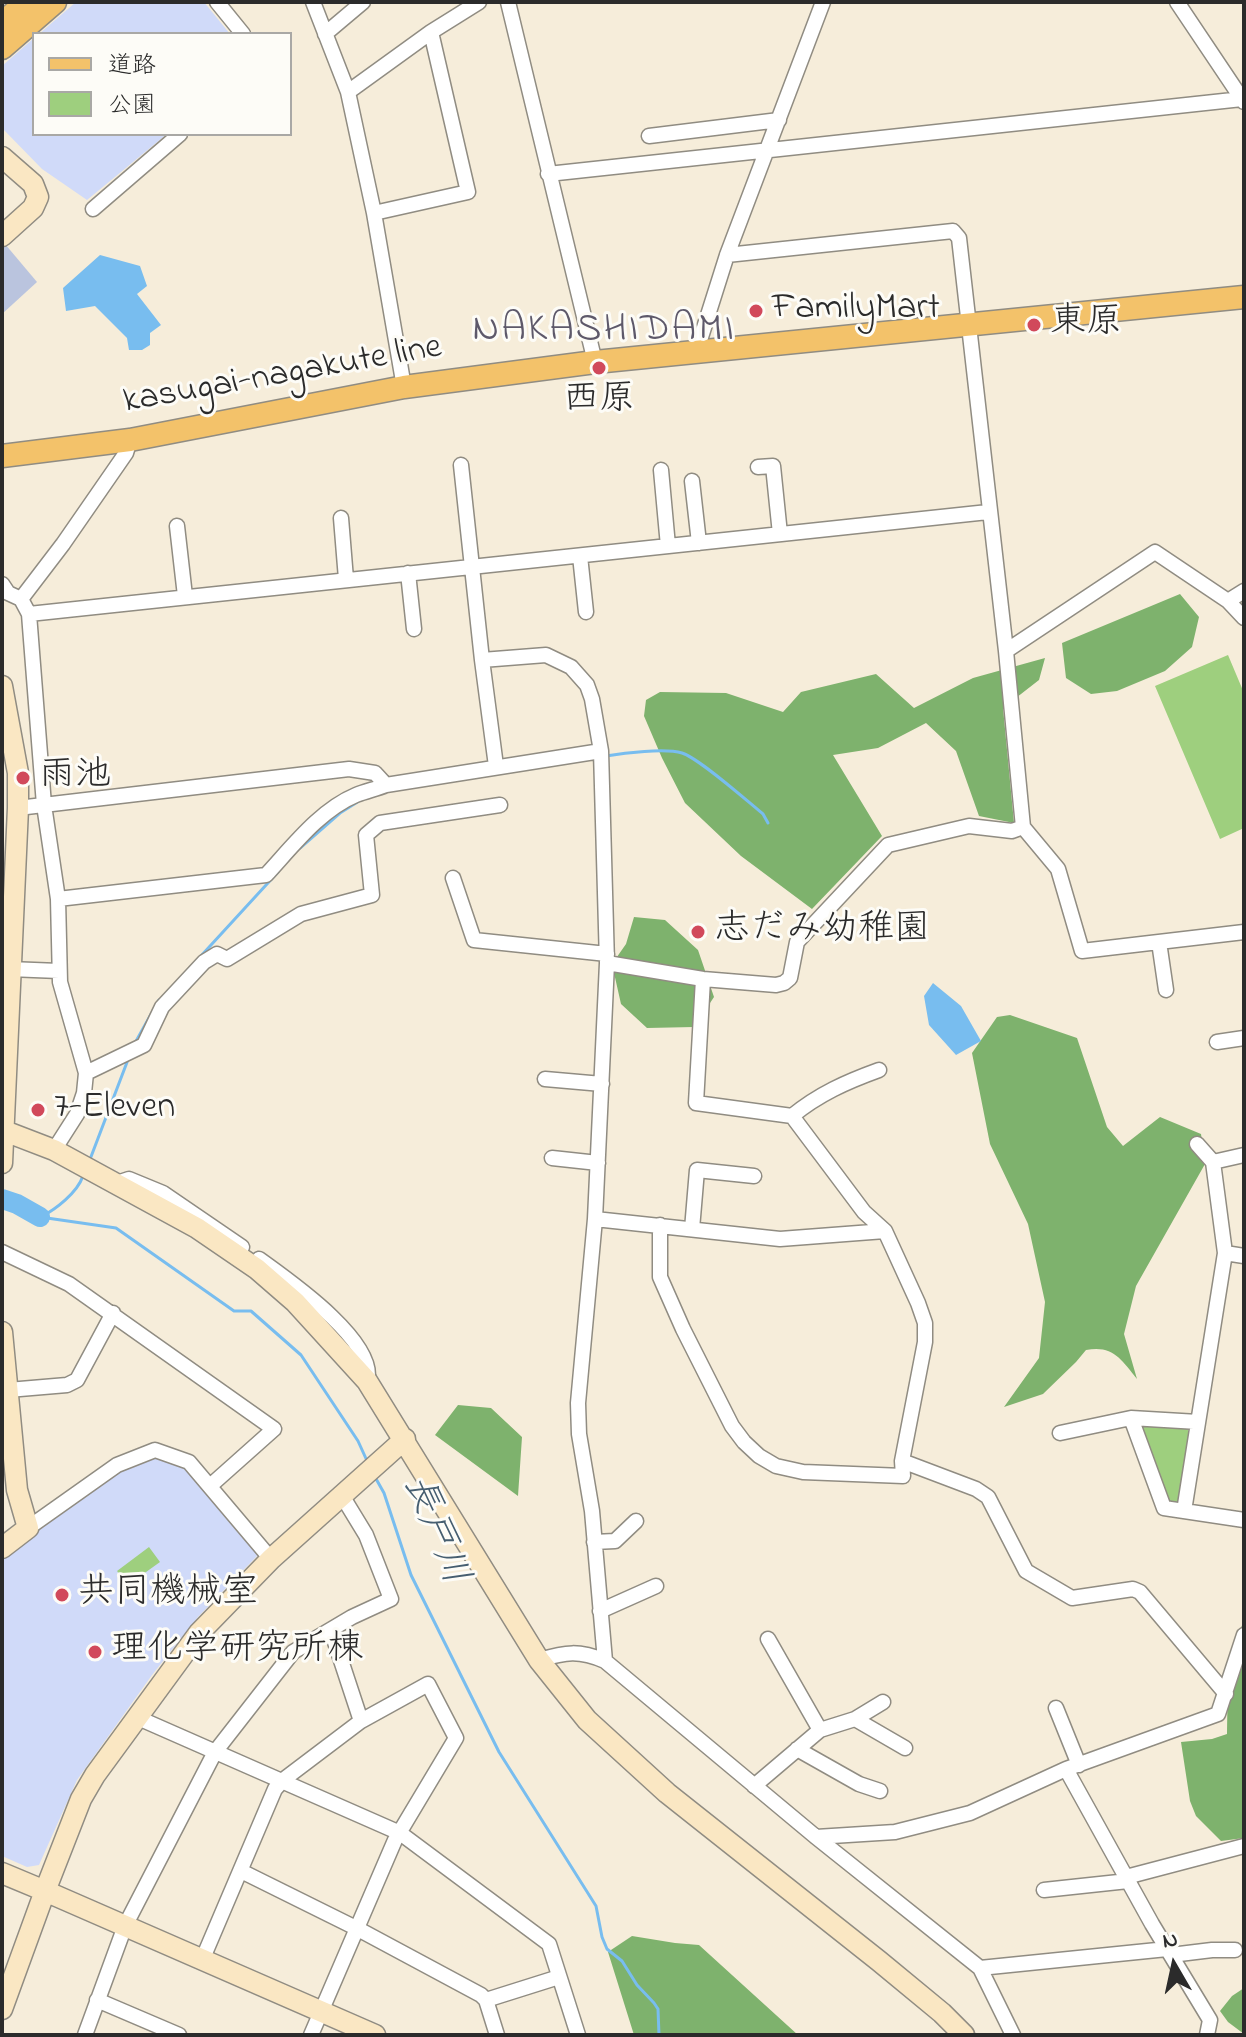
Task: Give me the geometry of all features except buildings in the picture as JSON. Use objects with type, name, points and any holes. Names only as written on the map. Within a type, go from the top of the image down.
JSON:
[{"type":"main road","points":[[2,23],[27,2]]},
{"type":"main road","points":[[2,48],[55,2]]},
{"type":"main road","name":"kasugai-nagakute line","points":[[2,456],[130,440],[404,387],[595,362],[1244,297]]},
{"type":"street","points":[[217,2],[241,32]]},
{"type":"street","points":[[313,2],[348,92],[374,213],[404,387]]},
{"type":"street","points":[[325,34],[363,2]]},
{"type":"street","points":[[348,92],[431,32],[479,2]]},
{"type":"street","points":[[508,2],[595,362]]},
{"type":"street","points":[[696,353],[727,255],[823,2]]},
{"type":"street","points":[[548,174],[1243,100],[1177,2]]},
{"type":"street","points":[[374,213],[468,192],[431,32]]},
{"type":"street","points":[[649,136],[779,120]]},
{"type":"street","points":[[93,209],[178,136]]},
{"type":"street","points":[[2,157],[33,184],[38,197],[33,208],[2,236]]},
{"type":"street","points":[[727,255],[953,231],[959,238],[1023,827],[1058,869],[1082,951],[1244,932]]},
{"type":"street","points":[[21,599],[126,453],[130,440]]},
{"type":"street","points":[[461,465],[496,766]]},
{"type":"street","points":[[758,467],[773,466],[780,534]]},
{"type":"street","points":[[661,470],[668,546]]},
{"type":"street","points":[[692,481],[699,543]]},
{"type":"street","points":[[29,614],[988,512]]},
{"type":"street","points":[[341,518],[346,579]]},
{"type":"street","points":[[177,526],[185,596]]},
{"type":"street","points":[[1006,651],[1155,552],[1228,601],[1244,618]]},
{"type":"street","points":[[580,556],[586,612]]},
{"type":"street","points":[[408,573],[414,629]]},
{"type":"street","points":[[2,584],[8,593],[21,599],[29,614],[44,805],[58,899],[59,971],[86,1073],[77,1114],[54,1150]]},
{"type":"street","points":[[1228,601],[1244,591]]},
{"type":"street","points":[[482,660],[546,655],[571,667],[587,685],[592,699],[601,757],[607,958],[595,1219],[578,1403],[605,1661]]},
{"type":"street","points":[[2,686],[18,773],[18,808],[9,857],[9,969],[2,1163]]},
{"type":"street","points":[[5,715],[35,713]]},
{"type":"street","points":[[58,899],[266,875],[300,838],[354,796],[386,785],[496,766],[601,757]]},
{"type":"street","points":[[18,808],[349,769],[375,773],[386,785]]},
{"type":"street","points":[[86,1073],[144,1045],[162,1007],[204,962],[217,954],[227,959],[301,914],[372,895],[366,835],[380,823],[500,805]]},
{"type":"street","points":[[453,878],[474,940],[607,958],[703,979],[776,985],[790,978],[797,942],[888,845],[969,826],[1012,831],[1023,827]]},
{"type":"street","points":[[1159,942],[1166,990]]},
{"type":"street","points":[[9,969],[59,971]]},
{"type":"street","points":[[660,1225],[660,1277],[725,1413],[744,1442],[776,1466],[803,1472],[903,1476],[902,1461],[925,1342],[925,1323],[896,1249],[885,1231],[864,1212],[792,1116],[696,1103],[703,979]]},
{"type":"street","points":[[1217,1042],[1244,1038]]},
{"type":"street","points":[[792,1116],[811,1100],[841,1084],[879,1070]]},
{"type":"street","points":[[545,1079],[602,1084]]},
{"type":"street","points":[[3,1130],[54,1150],[197,1228],[257,1269],[295,1302],[367,1381],[539,1660],[587,1720],[667,1793],[889,1970],[964,2035]]},
{"type":"street","points":[[1184,1511],[1225,1253],[1213,1162],[1197,1144]]},
{"type":"street","points":[[1213,1162],[1244,1155]]},
{"type":"street","points":[[552,1158],[598,1163]]},
{"type":"street","points":[[692,1229],[697,1170],[754,1176]]},
{"type":"street","points":[[595,1219],[780,1239],[885,1231]]},
{"type":"street","points":[[2,1252],[69,1284],[274,1429],[210,1486]]},
{"type":"street","points":[[1225,1253],[1244,1256]]},
{"type":"street","points":[[7,1405],[77,1380],[113,1313]]},
{"type":"street","points":[[2,1332],[17,1490],[28,1528]]},
{"type":"street","points":[[1060,1433],[1131,1418],[1198,1422]]},
{"type":"street","points":[[1131,1418],[1164,1508],[1244,1520]]},
{"type":"street","points":[[2,2009],[81,1799],[136,1717],[199,1633],[271,1559],[405,1439]]},
{"type":"street","points":[[2,1548],[117,1465],[155,1450],[189,1462],[271,1559]]},
{"type":"street","points":[[902,1461],[976,1489],[988,1497],[1026,1571],[1072,1598],[1133,1589],[1140,1592],[1226,1694]]},
{"type":"street","points":[[85,2035],[125,1926],[215,1752],[293,1652],[391,1599],[349,1488]]},
{"type":"street","points":[[594,1542],[615,1541],[636,1521]]},
{"type":"street","points":[[600,1611],[656,1586]]},
{"type":"street","points":[[331,1630],[361,1721]]},
{"type":"street","points":[[816,1837],[895,1832],[970,1813],[1073,1767],[1218,1714],[1244,1635]]},
{"type":"street","points":[[768,1639],[820,1730]]},
{"type":"street","points":[[539,1660],[564,1653],[587,1653],[605,1661],[816,1837],[980,1968],[1013,2035]]},
{"type":"street","points":[[203,1958],[275,1789],[361,1721],[428,1684],[456,1738],[400,1833],[311,2035]]},
{"type":"street","points":[[754,1786],[820,1730],[855,1719],[883,1702]]},
{"type":"street","points":[[1056,1708],[1073,1767],[1127,1879],[1210,2020],[1207,2035]]},
{"type":"street","points":[[136,1717],[400,1833],[549,1944],[578,2035]]},
{"type":"street","points":[[855,1719],[905,1748]]},
{"type":"street","points":[[797,1749],[859,1784],[880,1791]]},
{"type":"street","points":[[1044,1890],[1127,1879],[1244,1846]]},
{"type":"street","points":[[241,1871],[358,1929],[486,2000],[497,2035]]},
{"type":"street","points":[[2,1873],[375,2035]]},
{"type":"street","points":[[980,1968],[1169,1952],[1235,1950]]},
{"type":"street","points":[[486,2000],[559,1977]]},
{"type":"street","points":[[97,2000],[179,2035]]},
{"type":"shaded area","points":[[76,2],[204,2],[228,32],[41,32]]},
{"type":"shaded area","points":[[32,40],[32,136],[165,136],[87,200],[42,169],[2,128],[2,66]]},
{"type":"shaded area","points":[[5,244],[37,282],[2,314],[2,246]]},
{"type":"shaded area","points":[[154,1454],[186,1464],[258,1548],[258,1555],[198,1617],[152,1675],[77,1780],[39,1865],[27,1867],[2,1856],[2,1556],[92,1487]]},
{"type":"green space","points":[[1180,594],[1199,617],[1192,647],[1165,671],[1117,691],[1091,694],[1066,678],[1062,643]]},
{"type":"green space","points":[[1228,655],[1244,693],[1244,828],[1220,839],[1155,686]]},
{"type":"green space","points":[[1045,658],[1039,680],[1003,708],[1014,823],[979,816],[956,751],[926,723],[878,748],[833,755],[882,836],[812,909],[741,856],[685,803],[644,716],[646,700],[660,692],[726,693],[783,712],[801,692],[876,674],[914,708],[973,678]]},
{"type":"green space","points":[[634,917],[665,920],[698,950],[714,997],[694,1027],[647,1028],[621,1004],[612,964],[626,944]]},
{"type":"green space","points":[[1010,1015],[1077,1038],[1107,1127],[1123,1146],[1160,1117],[1201,1134],[1205,1164],[1136,1286],[1124,1334],[1137,1379],[1116,1355],[1103,1350],[1086,1350],[1043,1394],[1004,1407],[1039,1358],[1045,1302],[1028,1224],[990,1144],[972,1053],[997,1017]]},
{"type":"green space","points":[[458,1405],[491,1408],[522,1437],[518,1496],[435,1435]]},
{"type":"green space","points":[[1135,1423],[1186,1427],[1190,1433],[1181,1502],[1171,1504]]},
{"type":"green space","points":[[149,1547],[160,1562],[128,1585],[117,1571]]},
{"type":"green space","points":[[1244,1621],[1244,1838],[1221,1841],[1196,1816],[1190,1801],[1181,1742],[1227,1734],[1231,1662]]},
{"type":"green space","points":[[632,1936],[699,1945],[798,2035],[634,2035],[608,1952]]},
{"type":"green space","points":[[1244,1988],[1244,2034],[1228,2022],[1220,2011],[1232,1996]]},
{"type":"water","points":[[100,255],[140,266],[147,286],[137,294],[161,325],[150,333],[150,345],[142,350],[129,350],[127,338],[95,306],[66,311],[63,288]]},
{"type":"water","points":[[933,983],[961,1006],[981,1041],[956,1055],[929,1025],[924,996]]},
{"type":"waterway","points":[[606,756],[655,751],[682,753],[723,780],[763,814],[768,823]]},
{"type":"waterway","points":[[300,848],[340,813],[359,801]]},
{"type":"waterway","points":[[200,957],[278,872]]},
{"type":"waterway","points":[[135,1043],[159,1000]]},
{"type":"waterway","points":[[89,1162],[129,1057]]},
{"type":"waterway","points":[[41,1217],[65,1200],[83,1176]]},
{"type":"waterway","name":"長戸川","points":[[2,1199],[40,1217]]},
{"type":"waterway","name":"長戸川","points":[[40,1217],[116,1228],[234,1311],[251,1311],[301,1355],[358,1441],[368,1463]]},
{"type":"waterway","name":"長戸川","points":[[375,1477],[384,1493],[411,1575],[499,1752],[596,1906],[607,1949],[622,1961],[658,2009],[659,2035]]},
{"type":"place","name":"FamilyMart","points":[[756,311]]},
{"type":"place","name":"東原","points":[[1034,325]]},
{"type":"place","name":"西原","points":[[599,368]]},
{"type":"place","name":"雨池","points":[[23,778]]},
{"type":"place","name":"志だみ幼稚園","points":[[698,932]]},
{"type":"place","name":"7-Eleven","points":[[38,1110]]},
{"type":"place","name":"共同機械室","points":[[62,1595]]},
{"type":"place","name":"理化学研究所棟","points":[[95,1652]]},
{"type":"district","name":"NAKASHIDAMI","points":[[604,332]]}]
